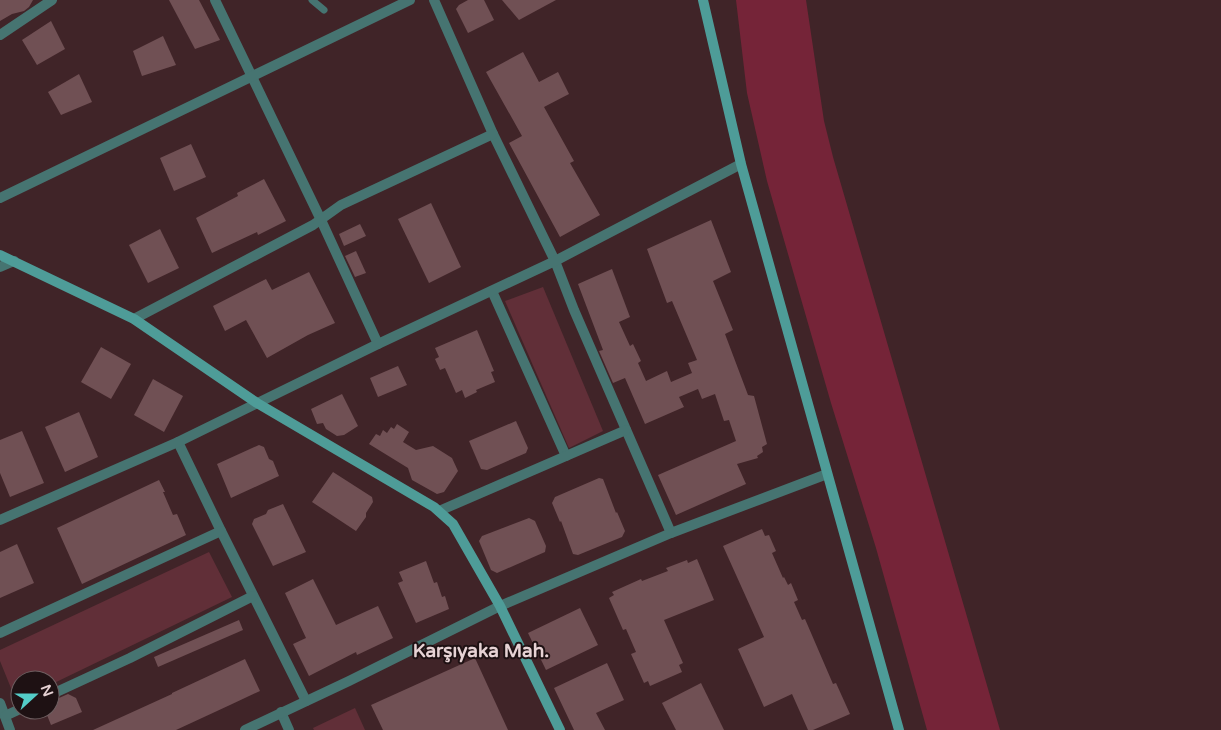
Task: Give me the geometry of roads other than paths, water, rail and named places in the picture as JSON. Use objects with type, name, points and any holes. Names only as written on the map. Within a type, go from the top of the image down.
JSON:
[{"type":"street","points":[[0,35],[52,0]]},
{"type":"street","points":[[215,0],[378,344]]},
{"type":"street","points":[[0,198],[410,0]]},
{"type":"street","points":[[434,0],[494,134],[555,261],[574,310],[671,533]]},
{"type":"street","points":[[703,0],[740,164],[898,730]]},
{"type":"street","points":[[134,319],[313,225],[341,205],[494,134]]},
{"type":"street","points":[[0,520],[178,442],[257,402],[555,261],[740,164]]},
{"type":"street","points":[[0,255],[134,319],[257,402],[439,511],[453,524],[500,606],[560,730]]},
{"type":"street","points":[[0,267],[14,261]]},
{"type":"street","points":[[492,291],[566,456]]},
{"type":"street","points":[[439,511],[626,430]]},
{"type":"street","points":[[178,442],[306,701]]},
{"type":"street","points":[[245,730],[350,681],[500,606],[671,533],[827,474]]},
{"type":"street","points":[[0,633],[221,531]]},
{"type":"street","points":[[60,690],[130,658],[253,596]]},
{"type":"street","points":[[0,703],[10,730]]},
{"type":"street","points":[[281,712],[289,730]]},
{"type":"street","points":[[4,716],[10,713]]},
{"type":"lane","points":[[312,0],[324,10]]},
{"type":"district","name":"Karşıyaka Mah.","points":[[481,651]]}]
